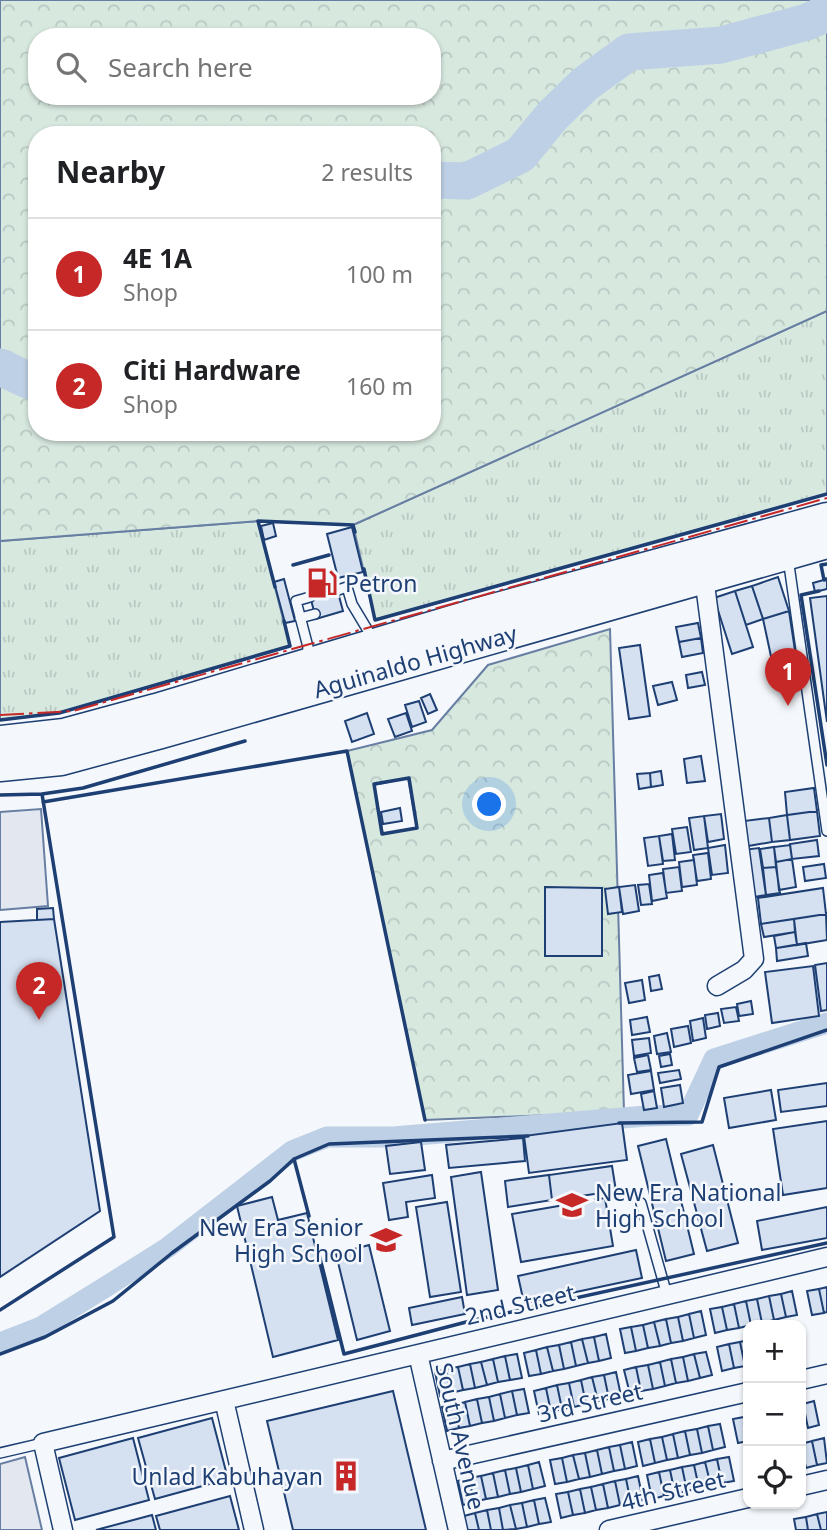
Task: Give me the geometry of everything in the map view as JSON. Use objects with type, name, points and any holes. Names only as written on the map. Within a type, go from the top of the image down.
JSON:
[{"type":"main road","name":"Aguinaldo Highway","points":[[640,583],[827,518]]},
{"type":"main road","name":"Aguinaldo Highway","points":[[0,766],[61,760],[381,657],[468,616],[640,583],[704,577],[827,543]]},
{"type":"main road","name":"Aguinaldo Highway","points":[[0,741],[64,734],[304,680]]},
{"type":"street","points":[[704,577],[754,959],[744,970],[717,986]]},
{"type":"street","name":"2nd Street","points":[[43,1443],[827,1256]]},
{"type":"street","name":"South Avenue","points":[[418,1354],[458,1530]]},
{"type":"street","points":[[806,1379],[827,1374]]},
{"type":"street","name":"3rd Street","points":[[442,1461],[743,1393]]},
{"type":"street","points":[[224,1400],[254,1530]]},
{"type":"street","points":[[43,1443],[64,1530]]},
{"type":"street","points":[[806,1485],[827,1480]]},
{"type":"street","name":"4th Street","points":[[609,1530],[743,1499]]},
{"type":"lane","points":[[787,553],[827,831]]},
{"type":"lane","points":[[338,590],[347,587],[347,605],[381,657]]},
{"type":"lane","points":[[304,680],[308,647],[296,601],[310,597]]},
{"type":"lane","points":[[300,618],[315,614]]},
{"type":"lane","points":[[641,1203],[667,1295]]},
{"type":"lane","name":"2nd Street","points":[[0,1453],[43,1443]]},
{"type":"green space","points":[[0,0],[827,0],[827,311],[353,525],[258,521],[0,541]]},
{"type":"green space","points":[[827,311],[827,494],[375,620],[353,525]]},
{"type":"green space","points":[[258,521],[290,646],[59,713],[0,720],[0,541]]},
{"type":"green space","points":[[610,629],[624,1112],[425,1120],[347,751],[432,730],[488,665]],"holes":[[[408,778],[417,828],[383,834],[374,785]]]},
{"type":"shaded area","points":[[41,809],[48,906],[0,910],[0,812]]},
{"type":"shaded area","points":[[25,1457],[42,1530],[0,1530],[0,1464]]},
{"type":"building","points":[[273,523],[276,536],[264,540],[261,526]]},
{"type":"building","points":[[352,527],[363,572],[338,578],[327,534]]},
{"type":"building","points":[[778,577],[789,611],[763,619],[752,586]]},
{"type":"building","points":[[284,579],[295,621],[285,623],[274,582]]},
{"type":"building","points":[[827,579],[827,589],[815,592],[813,583]]},
{"type":"building","points":[[336,585],[343,611],[316,619],[309,592]]},
{"type":"building","points":[[752,586],[763,619],[746,625],[735,591]]},
{"type":"building","points":[[735,591],[753,647],[732,654],[714,598]]},
{"type":"building","points":[[827,596],[827,722],[810,598]]},
{"type":"building","points":[[789,611],[796,657],[772,661],[763,619]]},
{"type":"building","points":[[698,623],[701,638],[679,642],[676,627]]},
{"type":"building","points":[[701,638],[703,653],[682,657],[679,642]]},
{"type":"building","points":[[640,645],[650,716],[629,719],[619,648]]},
{"type":"building","points":[[702,672],[705,685],[688,688],[686,675]]},
{"type":"building","points":[[672,682],[677,700],[658,705],[653,686]]},
{"type":"building","points":[[430,694],[437,710],[428,714],[421,698]]},
{"type":"building","points":[[419,701],[426,722],[412,727],[405,705]]},
{"type":"building","points":[[367,713],[374,734],[352,742],[345,721]]},
{"type":"building","points":[[406,713],[412,731],[395,737],[388,719]]},
{"type":"building","points":[[701,756],[705,781],[687,783],[684,759]]},
{"type":"building","points":[[661,771],[663,785],[651,787],[650,773]]},
{"type":"building","points":[[650,773],[651,787],[639,789],[637,774]]},
{"type":"building","points":[[814,788],[817,811],[787,815],[785,792]]},
{"type":"building","points":[[400,808],[402,821],[383,824],[381,812]]},
{"type":"building","points":[[817,811],[820,836],[790,840],[787,815]]},
{"type":"building","points":[[721,814],[724,839],[708,842],[704,816]]},
{"type":"building","points":[[787,815],[790,840],[772,842],[769,818]]},
{"type":"building","points":[[704,816],[708,848],[694,850],[689,818]]},
{"type":"building","points":[[769,818],[772,842],[748,846],[744,821]]},
{"type":"building","points":[[687,827],[691,852],[676,854],[672,829]]},
{"type":"building","points":[[672,834],[675,860],[663,861],[659,836]]},
{"type":"building","points":[[659,836],[663,864],[648,866],[644,838]]},
{"type":"building","points":[[817,840],[819,856],[792,859],[790,844]]},
{"type":"building","points":[[725,845],[728,873],[712,875],[708,848]]},
{"type":"building","points":[[790,845],[792,859],[776,862],[774,847]]},
{"type":"building","points":[[774,847],[776,867],[763,868],[760,849]]},
{"type":"building","points":[[759,848],[766,895],[749,898],[742,850]]},
{"type":"building","points":[[708,853],[711,879],[697,881],[693,855]]},
{"type":"building","points":[[792,859],[796,887],[779,890],[776,862]]},
{"type":"building","points":[[694,860],[697,885],[682,887],[679,862]]},
{"type":"building","points":[[824,864],[826,878],[805,881],[803,867]]},
{"type":"building","points":[[679,867],[682,891],[666,893],[663,869]]},
{"type":"building","points":[[776,867],[780,893],[766,895],[763,868]]},
{"type":"building","points":[[663,873],[667,898],[652,901],[649,875]]},
{"type":"building","points":[[649,884],[652,904],[641,905],[638,885]]},
{"type":"building","points":[[635,885],[639,911],[623,914],[619,887]]},
{"type":"building","points":[[545,887],[602,888],[602,956],[545,956]]},
{"type":"building","points":[[619,887],[622,912],[608,914],[605,889]]},
{"type":"building","points":[[823,888],[826,914],[761,924],[758,898]]},
{"type":"building","points":[[53,908],[54,919],[37,920],[37,909]]},
{"type":"building","points":[[826,914],[827,940],[797,945],[794,919]]},
{"type":"building","points":[[54,919],[100,1211],[0,1277],[0,922]]},
{"type":"building","points":[[794,919],[795,932],[764,937],[761,924]]},
{"type":"building","points":[[795,932],[797,945],[776,948],[774,936]]},
{"type":"building","points":[[806,943],[808,956],[777,961],[776,948]]},
{"type":"building","points":[[827,963],[827,1010],[821,1011],[815,965]]},
{"type":"building","points":[[813,966],[819,1016],[772,1023],[765,972]]},
{"type":"building","points":[[659,975],[662,989],[651,991],[649,977]]},
{"type":"building","points":[[642,980],[645,1000],[629,1003],[625,983]]},
{"type":"building","points":[[751,1001],[753,1014],[739,1016],[737,1004]]},
{"type":"building","points":[[736,1007],[739,1021],[724,1023],[721,1009]]},
{"type":"building","points":[[718,1013],[720,1026],[707,1029],[705,1015]]},
{"type":"building","points":[[647,1017],[650,1032],[632,1035],[630,1020]]},
{"type":"building","points":[[703,1018],[706,1038],[693,1041],[690,1021]]},
{"type":"building","points":[[688,1026],[691,1043],[674,1047],[671,1029]]},
{"type":"building","points":[[667,1033],[671,1052],[657,1054],[654,1036]]},
{"type":"building","points":[[649,1038],[651,1053],[634,1056],[632,1040]]},
{"type":"building","points":[[670,1054],[672,1065],[661,1067],[659,1056]]},
{"type":"building","points":[[648,1055],[651,1070],[637,1072],[634,1058]]},
{"type":"building","points":[[679,1070],[681,1079],[660,1083],[658,1073]]},
{"type":"building","points":[[651,1071],[654,1090],[631,1094],[628,1075]]},
{"type":"building","points":[[827,1083],[827,1106],[781,1112],[778,1090]]},
{"type":"building","points":[[680,1085],[683,1103],[664,1107],[661,1088]]},
{"type":"building","points":[[771,1090],[776,1120],[729,1128],[724,1098]]},
{"type":"building","points":[[654,1091],[657,1108],[644,1110],[641,1094]]},
{"type":"building","points":[[827,1121],[827,1188],[783,1195],[773,1129]]},
{"type":"building","points":[[622,1123],[627,1160],[529,1173],[524,1136]]},
{"type":"building","points":[[523,1138],[525,1161],[449,1168],[446,1145]]},
{"type":"building","points":[[666,1139],[694,1254],[666,1261],[638,1146]]},
{"type":"building","points":[[421,1142],[425,1170],[390,1174],[386,1146]]},
{"type":"building","points":[[713,1145],[738,1243],[707,1251],[681,1154]]},
{"type":"building","points":[[612,1166],[616,1191],[552,1200],[549,1175]]},
{"type":"building","points":[[481,1172],[498,1290],[467,1295],[451,1177]]},
{"type":"building","points":[[432,1175],[435,1198],[406,1202],[408,1217],[389,1220],[383,1183]]},
{"type":"building","points":[[549,1175],[552,1200],[508,1207],[505,1181]]},
{"type":"building","points":[[272,1197],[278,1220],[307,1213],[338,1340],[273,1357],[237,1206]]},
{"type":"building","points":[[605,1198],[613,1246],[521,1262],[512,1214]]},
{"type":"building","points":[[447,1202],[461,1292],[430,1297],[416,1207]]},
{"type":"building","points":[[827,1207],[827,1238],[762,1250],[757,1221]]},
{"type":"building","points":[[369,1245],[390,1331],[357,1340],[336,1254]]},
{"type":"building","points":[[636,1250],[642,1278],[524,1303],[518,1276]]},
{"type":"building","points":[[827,1287],[827,1312],[824,1313],[819,1289]]},
{"type":"building","points":[[819,1289],[824,1313],[812,1315],[807,1291]]},
{"type":"building","points":[[792,1291],[797,1315],[786,1317],[781,1294]]},
{"type":"building","points":[[781,1294],[786,1317],[774,1320],[769,1296]]},
{"type":"building","points":[[769,1296],[774,1320],[761,1320],[757,1299]]},
{"type":"building","points":[[462,1297],[465,1314],[412,1325],[409,1308]]},
{"type":"building","points":[[757,1299],[761,1320],[750,1320],[746,1301]]},
{"type":"building","points":[[746,1301],[750,1320],[743,1320],[743,1327],[739,1328],[734,1304]]},
{"type":"building","points":[[734,1304],[739,1328],[727,1330],[722,1307]]},
{"type":"building","points":[[722,1307],[727,1330],[715,1333],[710,1309]]},
{"type":"building","points":[[701,1311],[706,1335],[694,1338],[689,1314]]},
{"type":"building","points":[[689,1314],[694,1338],[683,1341],[678,1317]]},
{"type":"building","points":[[678,1317],[683,1341],[671,1343],[666,1319]]},
{"type":"building","points":[[666,1319],[671,1343],[660,1346],[654,1322]]},
{"type":"building","points":[[654,1322],[660,1346],[648,1348],[643,1325]]},
{"type":"building","points":[[643,1325],[648,1348],[636,1351],[631,1327]]},
{"type":"building","points":[[631,1327],[636,1351],[625,1353],[620,1329]]},
{"type":"building","points":[[606,1334],[611,1358],[599,1361],[594,1337]]},
{"type":"building","points":[[594,1337],[599,1361],[588,1363],[582,1339]]},
{"type":"building","points":[[582,1339],[588,1363],[576,1366],[571,1342]]},
{"type":"building","points":[[571,1342],[576,1366],[564,1369],[559,1345]]},
{"type":"building","points":[[740,1342],[743,1366],[734,1368],[729,1344]]},
{"type":"building","points":[[729,1344],[734,1368],[722,1371],[717,1347]]},
{"type":"building","points":[[559,1345],[564,1369],[553,1371],[547,1347]]},
{"type":"building","points":[[547,1347],[553,1371],[541,1374],[536,1350]]},
{"type":"building","points":[[536,1350],[541,1374],[529,1376],[524,1353]]},
{"type":"building","points":[[706,1352],[712,1375],[700,1378],[694,1354]]},
{"type":"building","points":[[517,1354],[522,1378],[510,1380],[505,1356]]},
{"type":"building","points":[[694,1354],[700,1378],[688,1381],[683,1357]]},
{"type":"building","points":[[505,1356],[510,1380],[498,1382],[493,1359]]},
{"type":"building","points":[[683,1357],[688,1381],[676,1383],[671,1359]]},
{"type":"building","points":[[493,1359],[498,1382],[487,1385],[481,1362]]},
{"type":"building","points":[[671,1359],[676,1383],[665,1386],[660,1362]]},
{"type":"building","points":[[481,1362],[487,1385],[475,1388],[470,1364]]},
{"type":"building","points":[[660,1362],[665,1386],[653,1389],[648,1365]]},
{"type":"building","points":[[470,1364],[475,1388],[463,1390],[458,1367]]},
{"type":"building","points":[[648,1365],[653,1389],[641,1391],[636,1367]]},
{"type":"building","points":[[458,1367],[463,1390],[451,1393],[446,1369]]},
{"type":"building","points":[[636,1367],[641,1391],[630,1394],[624,1370]]},
{"type":"building","points":[[446,1369],[451,1393],[440,1396],[435,1372]]},
{"type":"building","points":[[616,1372],[621,1396],[609,1399],[604,1375]]},
{"type":"building","points":[[604,1375],[609,1399],[598,1401],[592,1377]]},
{"type":"building","points":[[592,1377],[598,1401],[586,1404],[581,1380]]},
{"type":"building","points":[[581,1380],[586,1404],[574,1407],[569,1383]]},
{"type":"building","points":[[569,1383],[574,1407],[562,1409],[557,1385]]},
{"type":"building","points":[[557,1385],[562,1409],[551,1412],[546,1388]]},
{"type":"building","points":[[546,1388],[551,1412],[539,1414],[534,1391]]},
{"type":"building","points":[[524,1389],[529,1413],[517,1415],[512,1391]]},
{"type":"building","name":"Unlad Kabuhayan","points":[[393,1391],[426,1530],[293,1530],[267,1421]]},
{"type":"building","points":[[512,1391],[517,1415],[505,1418],[500,1394]]},
{"type":"building","points":[[500,1394],[505,1418],[494,1421],[489,1397]]},
{"type":"building","points":[[489,1397],[494,1421],[482,1423],[477,1399]]},
{"type":"building","points":[[477,1399],[482,1423],[470,1426],[465,1402]]},
{"type":"building","points":[[814,1401],[819,1425],[808,1428],[806,1403]]},
{"type":"building","points":[[465,1402],[470,1426],[459,1428],[454,1405]]},
{"type":"building","points":[[454,1405],[459,1428],[447,1431],[442,1407]]},
{"type":"building","points":[[743,1417],[743,1442],[738,1443],[733,1419]]},
{"type":"building","points":[[212,1418],[228,1479],[155,1499],[138,1438]]},
{"type":"building","points":[[720,1424],[725,1447],[713,1450],[708,1426]]},
{"type":"building","points":[[708,1426],[713,1450],[702,1453],[697,1429]]},
{"type":"building","points":[[697,1429],[702,1453],[690,1455],[685,1431]]},
{"type":"building","points":[[685,1431],[690,1455],[678,1458],[673,1434]]},
{"type":"building","points":[[673,1434],[678,1458],[667,1460],[662,1437]]},
{"type":"building","points":[[662,1437],[667,1460],[655,1463],[650,1439]]},
{"type":"building","points":[[133,1438],[149,1500],[75,1520],[59,1458]]},
{"type":"building","points":[[824,1438],[827,1463],[817,1465],[812,1441]]},
{"type":"building","points":[[650,1439],[655,1463],[643,1466],[638,1442]]},
{"type":"building","points":[[812,1441],[817,1465],[806,1468],[806,1446],[806,1443]]},
{"type":"building","points":[[632,1442],[637,1466],[625,1469],[620,1445]]},
{"type":"building","points":[[620,1445],[625,1469],[614,1471],[609,1447]]},
{"type":"building","points":[[609,1447],[614,1471],[602,1474],[597,1450]]},
{"type":"building","points":[[597,1450],[602,1474],[590,1477],[585,1453]]},
{"type":"building","points":[[585,1453],[590,1477],[579,1479],[573,1455]]},
{"type":"building","points":[[573,1455],[579,1479],[567,1482],[562,1458]]},
{"type":"building","points":[[729,1457],[734,1481],[722,1483],[717,1459]]},
{"type":"building","points":[[562,1458],[567,1482],[555,1484],[550,1460]]},
{"type":"building","points":[[717,1459],[722,1483],[711,1486],[705,1462]]},
{"type":"building","points":[[539,1462],[545,1486],[533,1489],[528,1465]]},
{"type":"building","points":[[705,1462],[711,1486],[699,1488],[694,1465]]},
{"type":"building","points":[[528,1465],[533,1489],[521,1492],[516,1468]]},
{"type":"building","points":[[694,1465],[699,1488],[687,1491],[682,1467]]},
{"type":"building","points":[[682,1467],[687,1491],[675,1494],[670,1470]]},
{"type":"building","points":[[516,1468],[521,1492],[510,1494],[505,1470]]},
{"type":"building","points":[[505,1470],[510,1494],[498,1497],[493,1473]]},
{"type":"building","points":[[670,1470],[675,1494],[664,1496],[659,1472]]},
{"type":"building","points":[[659,1472],[664,1496],[652,1499],[647,1475]]},
{"type":"building","points":[[493,1473],[498,1497],[486,1499],[481,1476]]},
{"type":"building","points":[[481,1476],[486,1499],[474,1502],[469,1478]]},
{"type":"building","points":[[638,1476],[643,1500],[631,1503],[626,1479]]},
{"type":"building","points":[[469,1478],[474,1502],[463,1505],[458,1481]]},
{"type":"building","points":[[626,1479],[631,1503],[620,1505],[615,1481]]},
{"type":"building","points":[[615,1481],[620,1505],[608,1508],[603,1484]]},
{"type":"building","points":[[603,1484],[608,1508],[596,1510],[591,1487]]},
{"type":"building","points":[[591,1487],[596,1510],[585,1513],[580,1489]]},
{"type":"building","points":[[580,1489],[585,1513],[573,1515],[568,1492]]},
{"type":"building","points":[[568,1492],[573,1515],[561,1518],[556,1494]]},
{"type":"building","points":[[230,1496],[239,1530],[160,1530],[156,1516]]},
{"type":"building","points":[[545,1498],[551,1522],[539,1524],[534,1500]]},
{"type":"building","points":[[534,1500],[539,1524],[527,1527],[522,1503]]},
{"type":"building","points":[[522,1503],[527,1527],[516,1529],[510,1505]]},
{"type":"building","points":[[510,1505],[516,1529],[503,1530],[499,1508]]},
{"type":"building","points":[[499,1508],[503,1530],[491,1530],[487,1510]]},
{"type":"building","points":[[487,1510],[491,1530],[479,1530],[475,1513]]},
{"type":"building","points":[[827,1512],[827,1530],[821,1530],[817,1514]]},
{"type":"building","points":[[475,1513],[479,1530],[467,1530],[464,1516]]},
{"type":"building","points":[[817,1514],[821,1530],[808,1530],[806,1517]]},
{"type":"building","points":[[152,1515],[156,1530],[96,1530]]},
{"type":"building","points":[[806,1517],[808,1530],[796,1530],[794,1519]]},
{"type":"waterway","points":[[441,180],[467,181],[520,155],[553,115],[585,84],[629,52],[721,45],[807,22],[827,13]]},
{"type":"waterway","points":[[0,367],[28,380]]},
{"type":"waterway","points":[[0,1343],[41,1327],[107,1286],[167,1248],[292,1151],[327,1137],[393,1137],[646,1116],[688,1115],[714,1059],[827,1023]]},
{"type":"wall","points":[[364,569],[375,620],[827,494]]},
{"type":"wall","points":[[275,587],[258,521],[353,525],[355,532]]},
{"type":"wall","points":[[293,565],[329,555]]},
{"type":"wall","points":[[827,564],[821,565],[824,580],[827,579]]},
{"type":"wall","points":[[819,591],[801,595],[827,765]]},
{"type":"wall","points":[[0,720],[59,713],[290,646],[284,621]]},
{"type":"wall","points":[[42,794],[83,788],[245,741]]},
{"type":"wall","points":[[43,802],[347,751],[425,1120]]},
{"type":"wall","points":[[409,778],[417,828],[382,834],[374,784],[409,778]]},
{"type":"wall","points":[[0,795],[42,794],[114,1237],[0,1310]]},
{"type":"wall","points":[[619,1123],[702,1122],[719,1067],[827,1030]]},
{"type":"wall","points":[[0,1354],[45,1337],[113,1301],[172,1253],[270,1181],[294,1159],[329,1144],[528,1136]]},
{"type":"wall","points":[[294,1159],[309,1216]]},
{"type":"wall","points":[[318,1250],[344,1354],[470,1321],[827,1243]]},
{"type":"power","points":[[0,715],[73,711],[827,498]]},
{"type":"place","name":"Petron","points":[[322,583]]},
{"type":"place","name":"4E 1A","points":[[788,706]]},
{"type":"place","name":"Citi Hardware","points":[[39,1020]]},
{"type":"place","name":"New Era National High School","points":[[572,1205]]},
{"type":"place","name":"New Era Senior High School","points":[[386,1240]]},
{"type":"place","name":"Unlad Kabuhayan","points":[[346,1476]]}]
